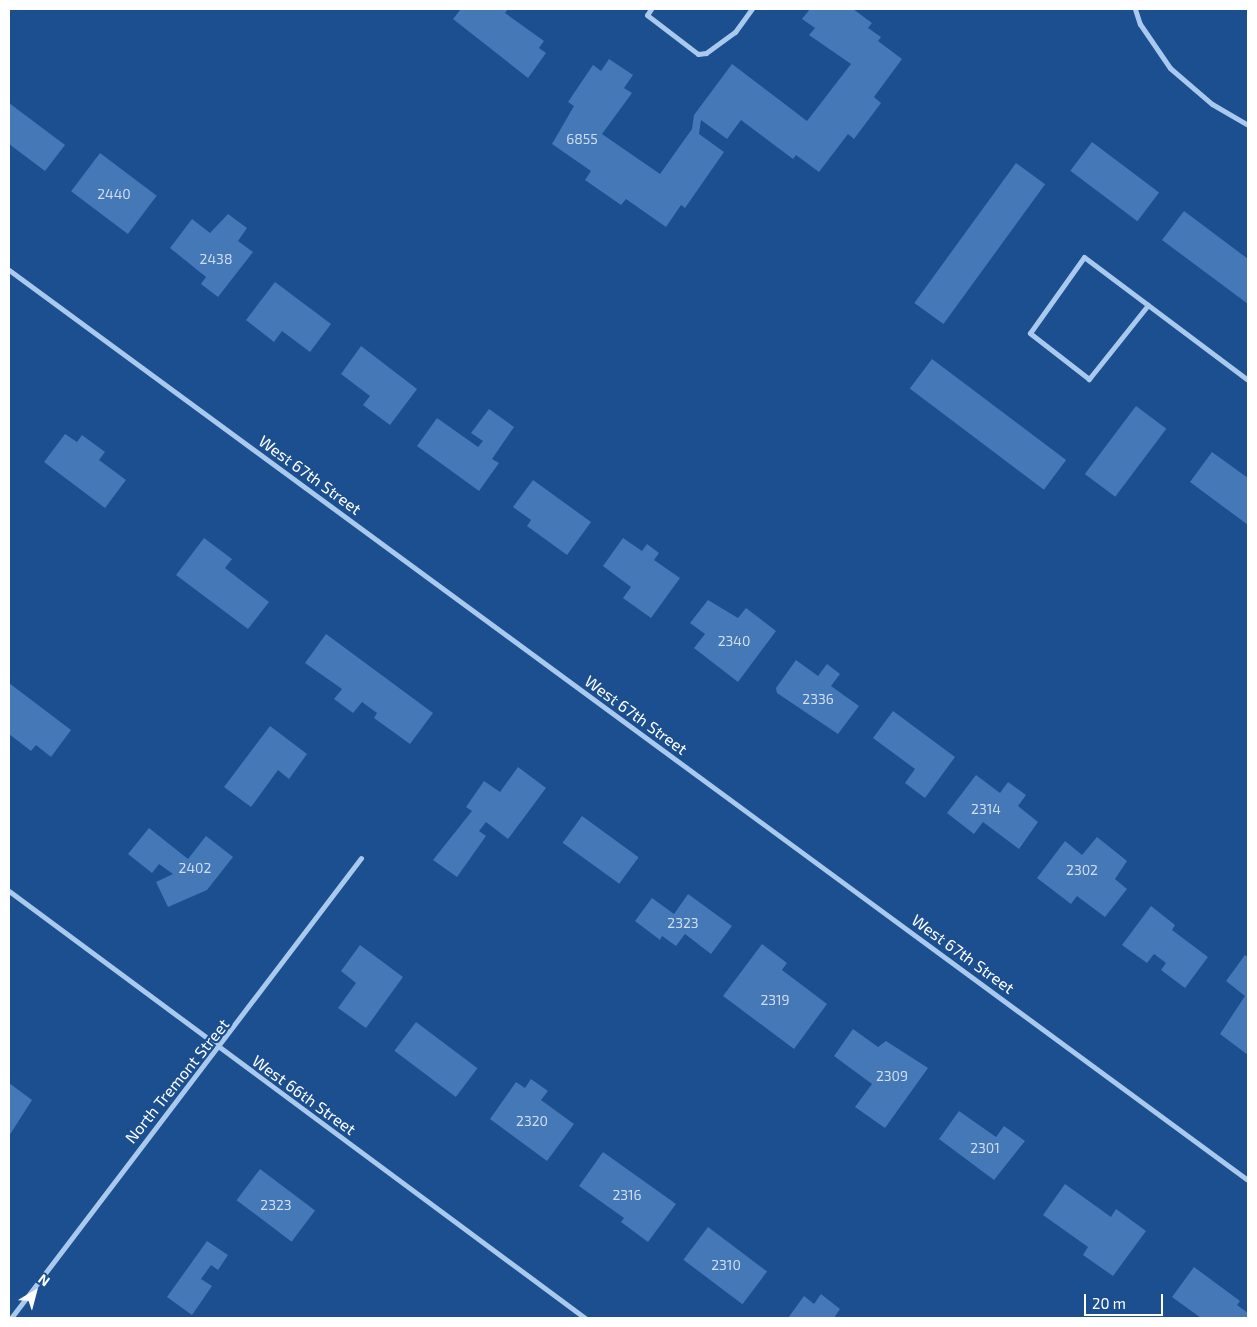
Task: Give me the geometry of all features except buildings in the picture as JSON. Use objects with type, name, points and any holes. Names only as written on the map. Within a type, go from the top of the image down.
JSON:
[{"type":"street","points":[[651,9],[647,15],[698,54],[706,53],[735,32],[752,9]]},
{"type":"street","points":[[1135,9],[1140,24],[1170,68],[1212,104],[1248,125]]},
{"type":"street","points":[[1148,305],[1090,379],[1030,333],[1084,257],[1148,305],[1248,380]]},
{"type":"street","name":"West 67th Street","points":[[9,270],[1248,1180]]},
{"type":"street","name":"North Tremont Street","points":[[11,1318],[361,858]]},
{"type":"street","name":"West 66th Street","points":[[9,891],[585,1318]]}]
